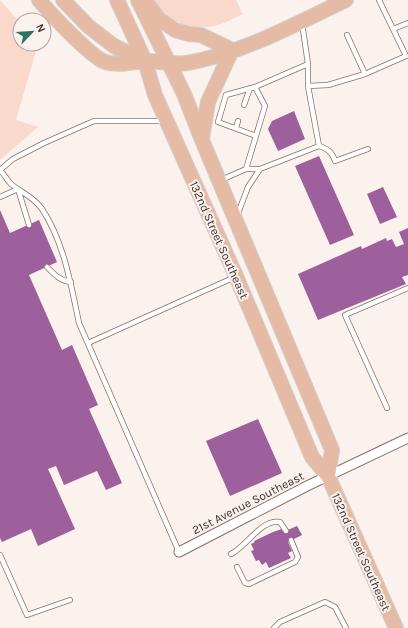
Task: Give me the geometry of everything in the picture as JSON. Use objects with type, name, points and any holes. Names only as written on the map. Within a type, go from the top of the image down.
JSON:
[{"type":"main road","points":[[39,0],[78,42],[104,62],[119,64],[145,61],[186,63],[232,50],[302,22],[333,3],[346,0]]},
{"type":"main road","points":[[63,0],[88,26],[114,46],[145,61]]},
{"type":"main road","name":"132nd Street Southeast","points":[[117,0],[145,61],[155,94],[166,121],[236,276],[312,457],[328,476],[396,628]]},
{"type":"main road","name":"132nd Street Southeast","points":[[138,0],[184,94],[332,450],[328,476]]},
{"type":"main road","points":[[144,0],[158,19],[175,30],[189,34],[201,35],[232,50]]},
{"type":"main road","points":[[202,140],[208,102],[232,50]]},
{"type":"street","name":"21st Avenue Southeast","points":[[179,552],[328,476],[408,438]]},
{"type":"lane","points":[[308,86],[328,86],[365,74],[406,56],[379,0]]},
{"type":"lane","points":[[302,22],[308,64],[308,86],[319,146]]},
{"type":"lane","points":[[393,29],[408,23]]},
{"type":"lane","points":[[347,34],[365,74]]},
{"type":"lane","points":[[256,136],[218,122],[226,95],[252,88],[308,64]]},
{"type":"lane","points":[[244,105],[252,88]]},
{"type":"lane","points":[[246,169],[265,106],[252,88]]},
{"type":"lane","points":[[166,121],[94,121],[44,143],[13,159],[0,170],[10,183],[32,197],[42,209],[55,235],[71,282],[79,323],[179,552]]},
{"type":"lane","points":[[236,128],[238,121]]},
{"type":"lane","points":[[219,181],[246,169],[260,169],[319,146],[333,154],[335,161],[368,149]]},
{"type":"lane","points":[[235,219],[248,187],[260,169]]},
{"type":"lane","points":[[0,197],[18,189]]},
{"type":"lane","points":[[18,189],[29,225]]},
{"type":"lane","points":[[47,267],[56,276],[64,281],[71,282]]},
{"type":"lane","points":[[88,342],[236,276]]},
{"type":"lane","points":[[387,408],[345,315],[408,288]]},
{"type":"lane","points":[[231,554],[240,549],[259,529],[275,521],[280,522],[286,531]]},
{"type":"lane","points":[[237,567],[245,583],[249,584],[295,562],[298,557],[291,540]]},
{"type":"lane","points":[[0,555],[27,615],[70,600]]},
{"type":"lane","points":[[274,628],[280,622],[325,602],[335,607],[346,628]]},
{"type":"shaded area","points":[[0,0],[12,14],[12,52],[36,52],[16,120],[38,127],[0,160]]},
{"type":"shaded area","points":[[154,0],[236,0],[243,14],[218,25],[196,27],[172,18],[159,7]]},
{"type":"building","points":[[294,111],[305,139],[278,151],[268,129],[272,121]]},
{"type":"building","points":[[319,156],[354,235],[330,245],[295,166]]},
{"type":"building","points":[[383,187],[397,217],[380,224],[367,194]]},
{"type":"building","points":[[0,210],[10,233],[39,220],[57,262],[29,275],[62,350],[72,345],[98,405],[89,409],[122,483],[106,490],[97,471],[64,485],[56,466],[48,469],[75,529],[38,546],[31,529],[2,542],[0,538]]},
{"type":"building","points":[[408,228],[408,275],[402,277],[406,284],[318,320],[298,274],[361,246],[362,249],[386,238],[387,241],[392,239],[396,247],[404,244],[399,232]]},
{"type":"building","points":[[258,419],[282,473],[230,496],[206,441]]},
{"type":"building","points":[[297,526],[302,535],[288,542],[292,551],[288,553],[291,558],[269,568],[266,562],[262,565],[259,560],[256,561],[251,551],[254,550],[251,544],[255,542],[254,541],[273,532],[282,529],[283,532]]}]
